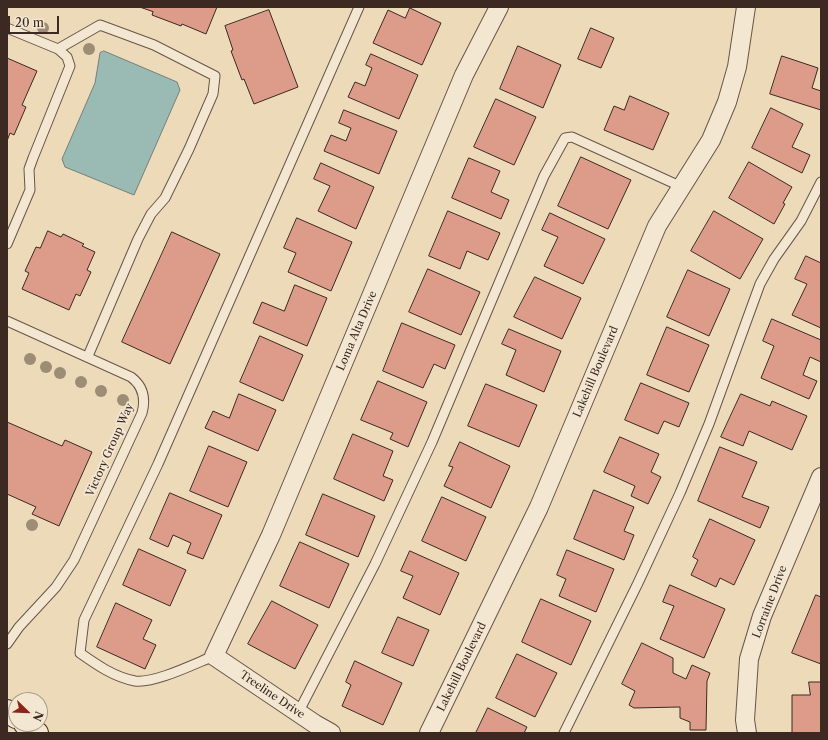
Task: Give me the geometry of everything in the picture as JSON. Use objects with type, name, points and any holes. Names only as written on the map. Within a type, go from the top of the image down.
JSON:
[{"type":"street","name":"Loma Alta Drive","points":[[214,656],[271,535],[464,75],[499,7]]},
{"type":"street","name":"Lakehill Boulevard","points":[[429,733],[539,507],[657,226],[711,140],[727,102],[736,67],[746,7]]},
{"type":"street","name":"Lorraine Drive","points":[[747,733],[748,660],[762,616],[821,476]]},
{"type":"street","name":"Treeline Drive","points":[[214,656],[330,733]]},
{"type":"lane","points":[[214,656],[168,675],[136,681],[104,670],[80,653],[84,620],[158,464],[356,8]]},
{"type":"lane","points":[[58,49],[100,25],[154,45],[215,76],[214,94],[165,198],[151,214],[138,239],[88,356]]},
{"type":"lane","points":[[7,28],[58,49],[67,57],[69,61],[69,70],[29,169],[30,190],[7,244]]},
{"type":"lane","points":[[298,713],[375,564],[432,442],[544,176],[566,138],[572,137],[682,186]]},
{"type":"lane","points":[[564,733],[632,596],[680,493],[709,424],[760,284],[774,258],[801,221],[821,182]]},
{"type":"lane","name":"Victory Group Way","points":[[7,322],[88,356],[135,380],[143,393],[143,408],[74,560],[56,587],[27,618],[7,644]]},
{"type":"water","points":[[104,51],[177,82],[180,90],[134,195],[65,167],[62,159],[95,83],[100,53]]},
{"type":"building","points":[[140,7],[217,7],[206,34],[182,24],[181,26],[152,15],[153,12]]},
{"type":"building","points":[[410,8],[441,23],[422,65],[373,43],[388,10],[405,18]]},
{"type":"building","points":[[269,10],[298,87],[254,104],[244,79],[242,80],[231,51],[233,50],[225,26]]},
{"type":"building","points":[[591,28],[614,38],[601,68],[578,59]]},
{"type":"building","points":[[518,46],[561,65],[543,108],[500,89]]},
{"type":"building","points":[[371,54],[418,75],[399,119],[348,97],[355,82],[365,86],[372,68],[366,65]]},
{"type":"building","points":[[782,56],[818,68],[812,88],[821,91],[821,110],[770,94]]},
{"type":"building","points":[[7,58],[37,71],[22,105],[26,107],[14,135],[10,133],[7,141]]},
{"type":"building","points":[[630,96],[669,113],[653,150],[604,130],[614,106],[624,110]]},
{"type":"building","points":[[496,99],[536,117],[514,165],[474,147]]},
{"type":"building","points":[[771,108],[803,124],[792,147],[810,155],[802,173],[752,148]]},
{"type":"building","points":[[344,110],[397,131],[379,174],[324,151],[331,135],[346,141],[351,128],[339,123]]},
{"type":"building","points":[[581,157],[631,180],[608,229],[558,206]]},
{"type":"building","points":[[469,158],[500,171],[491,192],[509,200],[501,219],[452,198]]},
{"type":"building","points":[[749,162],[792,187],[774,224],[729,198]]},
{"type":"building","points":[[321,163],[374,187],[356,229],[318,211],[330,186],[314,179]]},
{"type":"building","points":[[448,211],[500,233],[488,260],[467,251],[460,269],[429,256]]},
{"type":"building","points":[[714,211],[763,239],[740,279],[691,251]]},
{"type":"building","points":[[550,213],[605,239],[583,284],[544,266],[558,237],[542,230]]},
{"type":"building","points":[[297,218],[352,242],[331,291],[288,272],[296,253],[284,248]]},
{"type":"building","points":[[48,231],[61,237],[63,234],[84,244],[82,246],[95,252],[87,270],[91,272],[80,296],[76,294],[69,310],[22,289],[29,273],[25,271],[36,247],[40,248]]},
{"type":"building","points":[[172,232],[220,254],[170,364],[122,342]]},
{"type":"building","points":[[806,256],[821,263],[821,328],[792,315],[807,284],[795,279]]},
{"type":"building","points":[[428,269],[480,292],[461,335],[409,312]]},
{"type":"building","points":[[688,270],[730,289],[709,336],[667,317]]},
{"type":"building","points":[[535,277],[581,298],[562,339],[514,317]]},
{"type":"building","points":[[295,285],[327,298],[307,346],[253,323],[262,302],[284,311]]},
{"type":"building","points":[[772,319],[821,340],[821,362],[810,357],[803,375],[817,381],[809,399],[761,378],[774,346],[763,341]]},
{"type":"building","points":[[402,323],[455,345],[445,369],[434,364],[423,388],[383,371]]},
{"type":"building","points":[[667,327],[709,345],[689,392],[647,375]]},
{"type":"building","points":[[509,329],[561,351],[544,392],[506,375],[516,350],[502,344]]},
{"type":"building","points":[[260,336],[303,355],[283,401],[240,382]]},
{"type":"building","points":[[378,381],[427,402],[408,447],[390,439],[393,433],[361,420]]},
{"type":"building","points":[[641,383],[689,403],[679,427],[664,421],[658,434],[625,420]]},
{"type":"building","points":[[486,384],[537,405],[519,447],[468,426]]},
{"type":"building","points":[[239,394],[276,410],[258,451],[205,428],[213,411],[229,418]]},
{"type":"building","points":[[741,394],[770,406],[772,401],[807,416],[792,450],[749,431],[743,446],[721,437]]},
{"type":"building","points":[[7,422],[62,446],[65,440],[92,452],[59,526],[32,514],[36,507],[7,494]]},
{"type":"building","points":[[353,434],[393,451],[383,476],[393,480],[384,501],[334,479]]},
{"type":"building","points":[[620,437],[659,454],[651,472],[661,477],[648,504],[631,496],[635,486],[604,472]]},
{"type":"building","points":[[460,442],[510,466],[491,508],[444,486],[453,467],[449,466]]},
{"type":"building","points":[[209,446],[247,462],[228,507],[190,491]]},
{"type":"building","points":[[720,447],[757,462],[742,497],[769,507],[760,528],[698,501]]},
{"type":"building","points":[[594,490],[634,507],[624,531],[634,535],[624,560],[574,539]]},
{"type":"building","points":[[170,493],[222,515],[203,559],[187,553],[191,543],[173,535],[168,547],[150,539]]},
{"type":"building","points":[[323,494],[375,516],[358,557],[306,535]]},
{"type":"building","points":[[442,497],[486,517],[466,561],[422,541]]},
{"type":"building","points":[[710,519],[755,540],[734,585],[720,578],[716,587],[691,575],[698,560],[693,557]]},
{"type":"building","points":[[300,542],[349,564],[329,608],[280,586]]},
{"type":"building","points":[[139,549],[186,570],[170,606],[123,585]]},
{"type":"building","points":[[567,550],[614,569],[596,612],[559,596],[566,579],[557,575]]},
{"type":"building","points":[[410,551],[459,573],[440,615],[403,598],[413,576],[401,571]]},
{"type":"building","points":[[670,585],[725,609],[704,658],[660,639],[674,606],[663,602]]},
{"type":"building","points":[[816,595],[821,597],[821,664],[792,653]]},
{"type":"building","points":[[541,599],[591,621],[571,665],[522,642]]},
{"type":"building","points":[[272,601],[318,625],[295,669],[248,644]]},
{"type":"building","points":[[116,603],[152,620],[143,639],[156,645],[145,669],[97,647]]},
{"type":"building","points":[[398,617],[429,630],[413,666],[382,653]]},
{"type":"building","points":[[642,643],[673,658],[673,673],[686,679],[692,665],[710,673],[707,681],[706,730],[690,730],[690,722],[680,718],[680,707],[634,708],[629,705],[635,691],[622,684]]},
{"type":"building","points":[[517,654],[557,673],[535,717],[496,698]]},
{"type":"building","points":[[355,661],[402,683],[383,725],[342,706],[351,685],[346,682]]},
{"type":"building","points":[[809,682],[821,682],[821,733],[792,733],[792,695],[810,695]]},
{"type":"building","points":[[488,708],[527,727],[524,733],[476,733]]}]
